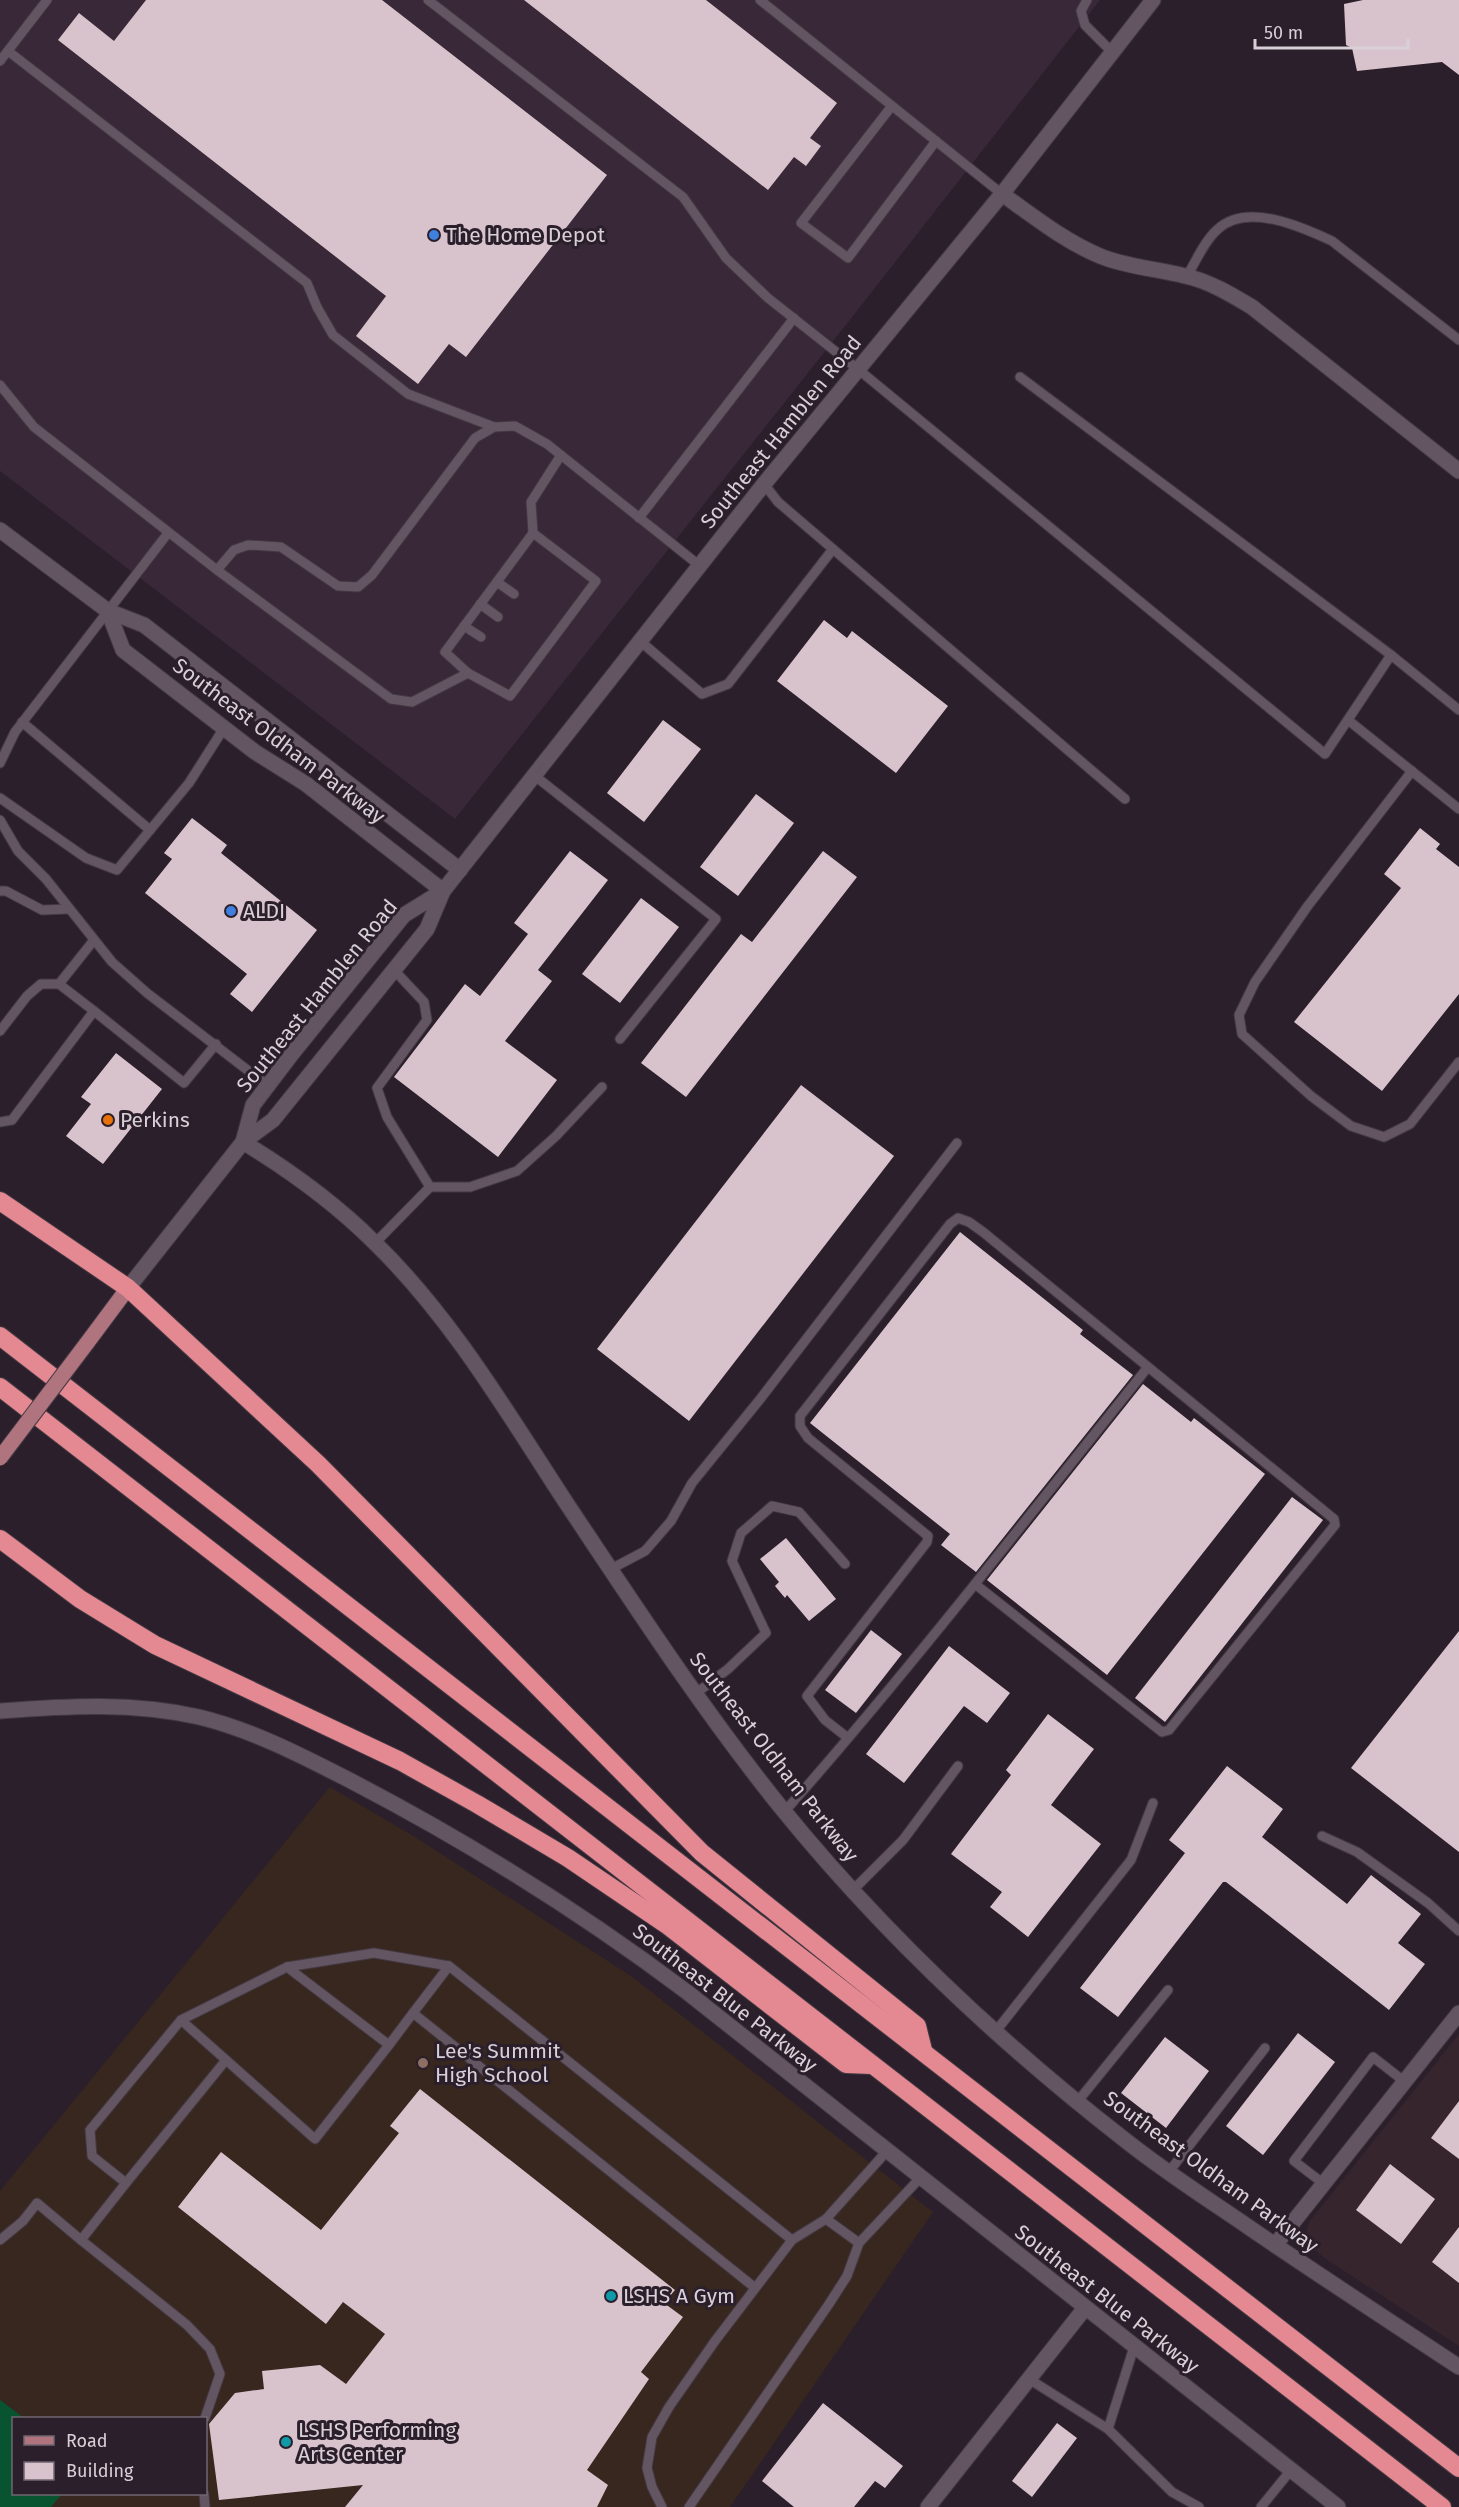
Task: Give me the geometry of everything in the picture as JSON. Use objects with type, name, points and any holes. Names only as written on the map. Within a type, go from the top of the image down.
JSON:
[{"type":"highway","points":[[0,1201],[128,1287],[318,1464],[702,1853],[917,2026],[922,2050]]},
{"type":"highway","points":[[0,1336],[1459,2468]]},
{"type":"highway","points":[[0,1387],[1442,2507]]},
{"type":"highway","points":[[0,1539],[80,1599],[155,1645],[400,1761],[568,1858],[667,1925],[846,2064],[871,2065]]},
{"type":"main road","points":[[0,1458],[128,1287]]},
{"type":"street","name":"Southeast Hamblen Road","points":[[128,1287],[243,1142],[273,1120],[427,929],[443,891],[764,484],[1002,194],[1153,0]]},
{"type":"street","points":[[1002,194],[1057,233],[1099,256],[1132,266],[1187,276],[1228,292],[1252,307],[1459,471]]},
{"type":"street","name":"Southeast Oldham Parkway","points":[[0,530],[108,611],[144,625],[460,870]]},
{"type":"street","name":"Southeast Oldham Parkway","points":[[108,611],[123,650],[255,752],[306,784],[443,891]]},
{"type":"street","name":"Southeast Hamblen Road","points":[[243,1142],[253,1105],[267,1084],[404,915],[443,891]]},
{"type":"street","name":"Southeast Oldham Parkway","points":[[243,1142],[307,1186],[347,1218],[375,1243],[417,1288],[481,1373],[695,1694],[784,1811],[853,1890],[946,1986],[1078,2102],[1168,2173],[1459,2367]]},
{"type":"street","name":"Southeast Blue Parkway","points":[[0,1711],[75,1705],[163,1711],[236,1728],[322,1767],[387,1800],[501,1865],[634,1953],[1338,2507]]},
{"type":"street","points":[[1275,2245],[1459,2013]]},
{"type":"street","points":[[928,2507],[1085,2308]]},
{"type":"lane","points":[[0,61],[47,0]]},
{"type":"lane","points":[[428,0],[683,197],[726,258],[768,298],[859,370],[1325,754],[1391,655]]},
{"type":"lane","points":[[760,0],[1002,194]]},
{"type":"lane","points":[[1088,0],[1081,11],[1085,25],[1112,52]]},
{"type":"lane","points":[[8,51],[308,283],[317,307],[333,335],[408,394],[494,427],[515,426],[547,444],[700,566]]},
{"type":"lane","points":[[891,107],[801,222],[810,230],[848,258],[936,141]]},
{"type":"lane","points":[[1187,276],[1216,229],[1230,220],[1245,217],[1279,220],[1332,241],[1459,340]]},
{"type":"lane","points":[[639,518],[794,318]]},
{"type":"lane","points":[[1020,377],[1391,655],[1459,710]]},
{"type":"lane","points":[[0,385],[34,427],[168,533],[391,699],[412,702],[468,673]]},
{"type":"lane","points":[[218,570],[234,550],[248,544],[281,547],[338,586],[358,587],[372,574],[475,438],[494,427]]},
{"type":"lane","points":[[533,533],[596,581],[510,696],[468,673],[445,652],[533,533],[531,502],[561,455]]},
{"type":"lane","points":[[764,484],[778,502],[1125,799]]},
{"type":"lane","points":[[0,763],[22,722],[168,533]]},
{"type":"lane","points":[[640,641],[702,694],[728,684],[833,549]]},
{"type":"lane","points":[[497,582],[514,594]]},
{"type":"lane","points":[[480,604],[498,617]]},
{"type":"lane","points":[[551,622],[560,629]]},
{"type":"lane","points":[[465,626],[481,638]]},
{"type":"lane","points":[[534,646],[542,654]]},
{"type":"lane","points":[[518,666],[527,673]]},
{"type":"lane","points":[[1348,720],[1459,809]]},
{"type":"lane","points":[[22,722],[150,830]]},
{"type":"lane","points":[[0,798],[86,858],[117,870],[189,783],[224,728]]},
{"type":"lane","points":[[1412,771],[1306,907],[1255,982],[1239,1015],[1242,1034],[1311,1096],[1351,1126],[1384,1137],[1410,1124],[1459,1062]]},
{"type":"lane","points":[[535,776],[716,920],[620,1039]]},
{"type":"lane","points":[[0,820],[18,850],[46,879],[112,962],[147,993],[267,1084]]},
{"type":"lane","points":[[0,891],[6,891],[42,910],[69,909]]},
{"type":"lane","points":[[59,984],[94,940]]},
{"type":"lane","points":[[394,970],[424,1002],[427,1020],[377,1089],[387,1117],[430,1187]]},
{"type":"lane","points":[[0,1031],[27,996],[41,984],[59,984],[184,1083],[216,1044]]},
{"type":"lane","points":[[0,1122],[12,1120],[94,1011]]},
{"type":"lane","points":[[375,1243],[430,1187],[470,1187],[517,1171],[556,1136],[602,1087]]},
{"type":"lane","points":[[611,1569],[645,1551],[671,1521],[692,1483],[761,1398],[957,1143]]},
{"type":"lane","points":[[849,1738],[828,1723],[807,1696],[927,1542],[928,1536],[808,1438],[800,1426],[800,1416],[958,1218],[969,1222],[1320,1505],[1334,1519],[1335,1525],[1178,1720],[1169,1730],[1162,1732],[975,1584]]},
{"type":"lane","points":[[784,1811],[849,1738],[1148,1367]]},
{"type":"lane","points":[[695,1694],[728,1669],[766,1633],[732,1561],[741,1533],[765,1512],[772,1506],[799,1512],[845,1564]]},
{"type":"lane","points":[[853,1890],[903,1840],[958,1766]]},
{"type":"lane","points":[[996,2031],[1131,1860],[1153,1803]]},
{"type":"lane","points":[[1322,1836],[1357,1852],[1428,1903],[1459,1931]]},
{"type":"lane","points":[[126,2183],[92,2156],[90,2130],[181,2020],[287,1967],[374,1953],[449,1966],[792,2240]]},
{"type":"lane","points":[[181,2020],[315,2139],[449,1966]]},
{"type":"lane","points":[[287,1967],[388,2045]]},
{"type":"lane","points":[[1078,2102],[1168,1990]]},
{"type":"lane","points":[[413,2013],[754,2287]]},
{"type":"lane","points":[[1168,2173],[1265,2049]]},
{"type":"lane","points":[[1323,2184],[1294,2161],[1373,2057],[1405,2082]]},
{"type":"lane","points":[[81,2240],[226,2060]]},
{"type":"lane","points":[[662,2507],[652,2487],[647,2468],[652,2437],[700,2361],[754,2287],[792,2240],[826,2219],[887,2151]]},
{"type":"lane","points":[[689,2507],[829,2304],[847,2276],[859,2243],[921,2178]]},
{"type":"lane","points":[[0,2240],[23,2221],[37,2203],[187,2325],[210,2349],[220,2374],[205,2417]]},
{"type":"lane","points":[[826,2219],[859,2243]]},
{"type":"lane","points":[[1108,2429],[1134,2347]]},
{"type":"lane","points":[[1029,2379],[1108,2429],[1172,2492],[1199,2507]]},
{"type":"lane","points":[[1261,2507],[1291,2470]]},
{"type":"shaded area","points":[[0,0],[1100,0],[455,819],[0,471]]},
{"type":"shaded area","name":"Lee's Summit High School","points":[[330,1787],[415,1837],[631,1976],[933,2212],[730,2507],[0,2507],[0,2191]]},
{"type":"shaded area","points":[[1459,2034],[1459,2346],[1326,2259],[1310,2246],[1305,2236],[1309,2222]]},
{"type":"green space","points":[[0,2400],[23,2417],[12,2417],[12,2495],[61,2495],[51,2507],[0,2507]]},
{"type":"building","name":"The Home Depot","points":[[146,0],[382,0],[607,175],[466,357],[449,344],[418,384],[356,336],[386,296],[58,40],[79,13],[114,41]]},
{"type":"building","points":[[524,0],[706,0],[837,103],[810,138],[821,146],[806,166],[794,157],[768,190]]},
{"type":"building","points":[[1363,0],[1459,0],[1459,75],[1442,62],[1357,71],[1352,48],[1346,45],[1344,4]]},
{"type":"building","points":[[824,620],[847,638],[852,631],[948,706],[896,773],[777,681]]},
{"type":"building","points":[[663,720],[701,749],[644,822],[607,793]]},
{"type":"building","points":[[756,794],[794,823],[738,896],[700,867]]},
{"type":"building","name":"ALDI","points":[[192,818],[227,845],[221,853],[317,930],[252,1012],[230,994],[247,974],[145,893],[172,859],[164,853]]},
{"type":"building","points":[[1420,828],[1440,844],[1436,849],[1459,867],[1459,994],[1382,1091],[1294,1022],[1401,888],[1384,874]]},
{"type":"building","points":[[570,851],[608,880],[538,970],[552,981],[505,1041],[557,1080],[498,1157],[394,1077],[465,984],[480,996],[528,934],[514,923]]},
{"type":"building","points":[[823,851],[857,877],[686,1097],[641,1063],[741,934],[752,942]]},
{"type":"building","points":[[641,898],[679,927],[620,1003],[582,974]]},
{"type":"building","name":"Perkins","points":[[116,1053],[162,1089],[103,1164],[66,1136],[91,1104],[81,1097]]},
{"type":"building","points":[[801,1085],[894,1156],[689,1421],[597,1349]]},
{"type":"building","points":[[960,1232],[1083,1330],[1080,1334],[1133,1375],[976,1572],[941,1545],[950,1534],[810,1423]]},
{"type":"building","points":[[1143,1384],[1191,1422],[1194,1418],[1265,1474],[1107,1675],[987,1580]]},
{"type":"building","points":[[1292,1497],[1323,1520],[1165,1722],[1135,1698]]},
{"type":"building","points":[[786,1538],[836,1599],[809,1621],[787,1595],[785,1598],[775,1586],[779,1582],[760,1559]]},
{"type":"building","points":[[871,1630],[902,1654],[856,1713],[825,1690]]},
{"type":"building","points":[[1459,1631],[1459,1852],[1351,1768]]},
{"type":"building","points":[[949,1646],[1010,1693],[987,1723],[964,1706],[904,1783],[866,1754]]},
{"type":"building","points":[[1048,1714],[1094,1749],[1051,1805],[1101,1844],[1028,1937],[990,1907],[1002,1892],[951,1854],[1011,1775],[1006,1770]]},
{"type":"building","points":[[1227,1766],[1283,1809],[1262,1837],[1347,1904],[1371,1875],[1421,1914],[1398,1943],[1425,1964],[1389,2010],[1226,1882],[1223,1882],[1118,2017],[1080,1988],[1185,1853],[1169,1840]]},
{"type":"building","points":[[1298,2033],[1335,2062],[1263,2155],[1226,2126]]},
{"type":"building","points":[[1165,2037],[1209,2071],[1166,2128],[1121,2093]]},
{"type":"building","name":"Lee's Summit High School","points":[[420,2089],[675,2290],[664,2303],[683,2317],[641,2372],[649,2379],[587,2470],[608,2485],[597,2507],[345,2507],[363,2485],[219,2500],[209,2424],[235,2393],[264,2389],[262,2371],[320,2365],[346,2384],[385,2334],[343,2302],[326,2324],[178,2207],[221,2152],[321,2230],[399,2133],[390,2126]]},
{"type":"building","points":[[1459,2101],[1459,2159],[1431,2138]]},
{"type":"building","points":[[1390,2164],[1435,2199],[1401,2244],[1356,2210]]},
{"type":"building","points":[[1459,2227],[1459,2283],[1432,2262]]},
{"type":"building","points":[[823,2403],[903,2466],[885,2488],[875,2481],[854,2507],[794,2507],[762,2481]]},
{"type":"building","points":[[1057,2423],[1077,2438],[1032,2497],[1012,2481]]},
{"type":"place","name":"The Home Depot","points":[[434,235]]},
{"type":"place","name":"ALDI","points":[[231,911]]},
{"type":"place","name":"Perkins","points":[[108,1120]]},
{"type":"place","name":"Lee's Summit High School","points":[[423,2063]]},
{"type":"place","name":"LSHS A Gym","points":[[611,2296]]},
{"type":"place","name":"LSHS Performing Arts Center","points":[[286,2442]]}]
